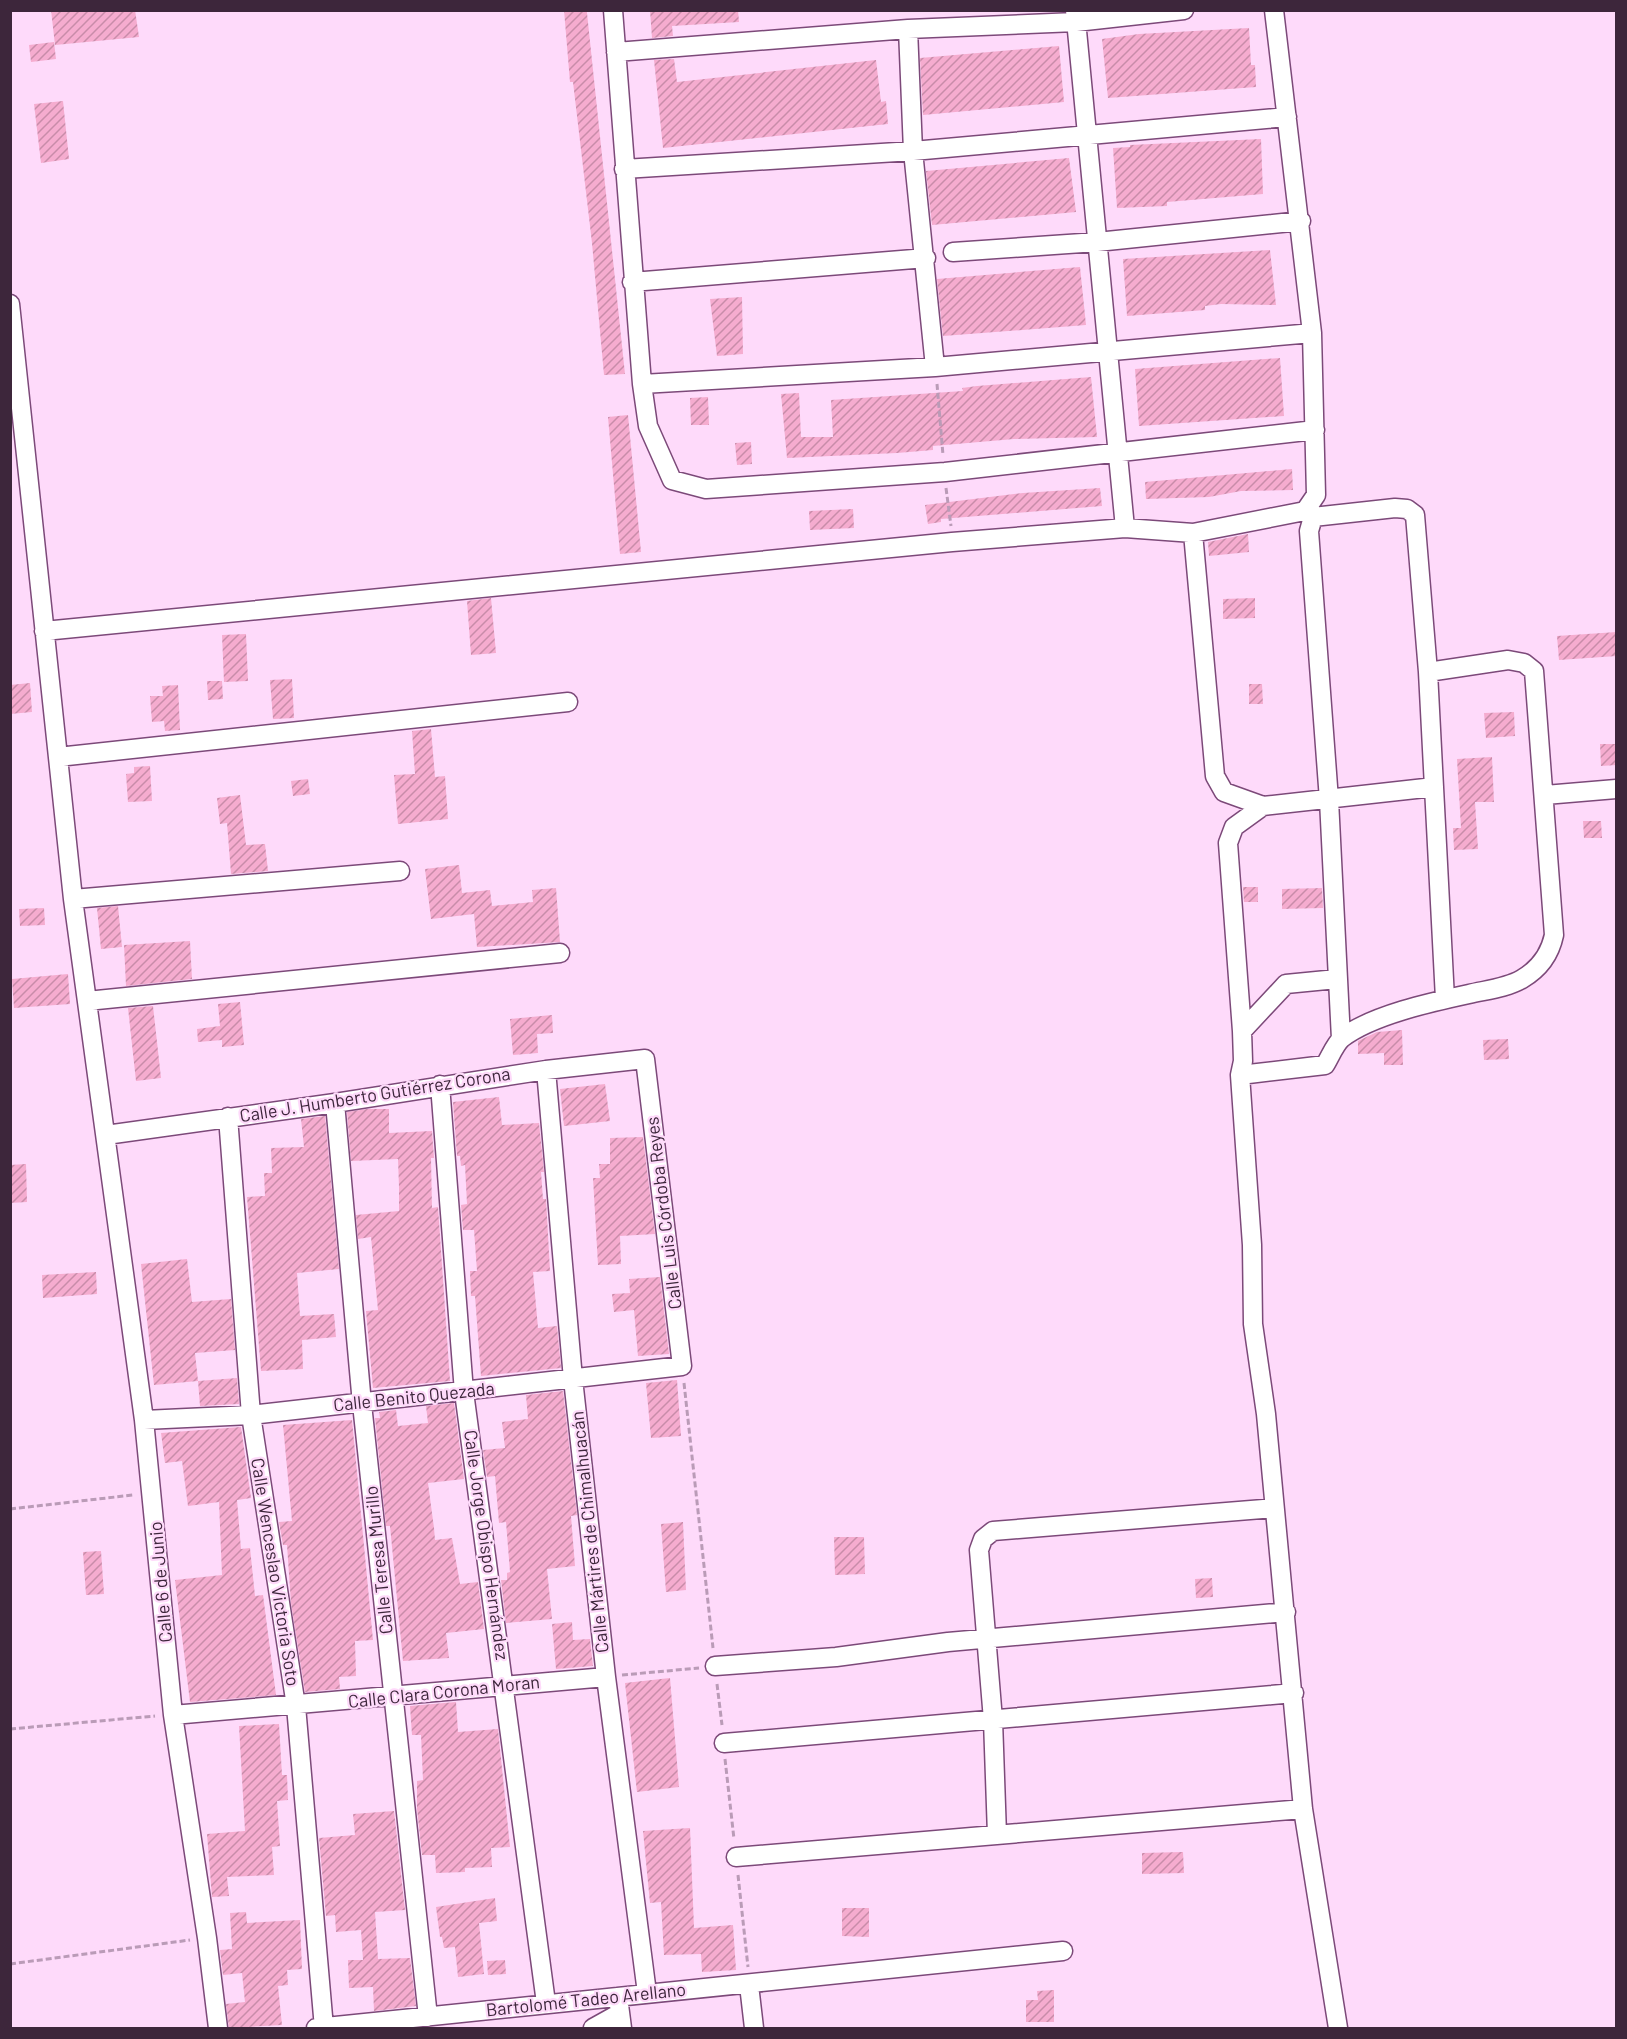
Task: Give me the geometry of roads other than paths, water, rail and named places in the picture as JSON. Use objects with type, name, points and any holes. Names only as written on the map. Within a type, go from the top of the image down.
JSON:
[{"type":"street","points":[[613,10],[632,282],[642,384],[648,426],[672,480],[706,489],[945,472],[1315,430]]},
{"type":"street","points":[[616,52],[1075,16],[1184,10]]},
{"type":"street","points":[[1274,10],[1312,333],[1316,495],[1309,514],[1309,531],[1329,800],[1341,1039]]},
{"type":"street","points":[[1075,16],[1096,242],[1110,349],[1125,528]]},
{"type":"street","points":[[908,29],[913,151],[926,258],[935,367]]},
{"type":"street","points":[[624,169],[913,151],[1287,117]]},
{"type":"street","points":[[953,252],[1096,242],[1300,221]]},
{"type":"street","points":[[632,282],[926,258]]},
{"type":"street","name":"Calle 6 de Junio","points":[[10,304],[73,899],[153,1493],[173,1715],[207,1938],[218,2028]]},
{"type":"street","points":[[642,384],[935,367],[1110,349],[1312,333]]},
{"type":"street","points":[[44,631],[952,542],[1125,528],[1193,533],[1309,514],[1407,509],[1415,514],[1428,672],[1445,999]]},
{"type":"street","points":[[1193,533],[1215,776],[1224,792],[1263,806],[1434,788]]},
{"type":"street","points":[[1240,1075],[1325,1065],[1341,1039],[1373,1022],[1445,999],[1521,979],[1539,966],[1551,949],[1554,935],[1534,671],[1524,663],[1508,660],[1428,672]]},
{"type":"street","points":[[58,757],[568,702]]},
{"type":"street","points":[[1545,795],[1617,789]]},
{"type":"street","points":[[1263,806],[1234,827],[1228,843],[1242,1031],[1243,1061],[1240,1075],[1252,1245],[1253,1324],[1266,1414],[1294,1693],[1303,1809],[1338,2028]]},
{"type":"street","points":[[73,899],[400,871]]},
{"type":"street","points":[[87,1001],[560,953]]},
{"type":"street","points":[[1242,1031],[1286,984],[1337,979]]},
{"type":"street","name":"Calle J. Humberto Gutiérrez Corona","points":[[106,1135],[336,1103],[546,1070],[645,1059]]},
{"type":"street","name":"Calle Luis Córdoba Reyes","points":[[645,1059],[682,1366]]},
{"type":"street","name":"Calle Mártires de Chimalhuacán","points":[[546,1070],[573,1379],[606,1677],[648,1993]]},
{"type":"street","name":"Calle Jorge Obispo Hernández","points":[[440,1085],[465,1392],[546,2003]]},
{"type":"street","name":"Calle Teresa Murillo","points":[[336,1103],[362,1404],[428,2017]]},
{"type":"street","name":"Calle Wenceslao Victoria Soto","points":[[228,1117],[251,1415],[296,1706],[324,2028]]},
{"type":"street","name":"Calle Benito Quezada","points":[[144,1420],[251,1415],[362,1404],[682,1366]]},
{"type":"street","points":[[998,1835],[993,1720],[979,1550],[983,1539],[993,1531],[1274,1508]]},
{"type":"street","points":[[715,1666],[836,1657],[985,1639],[1286,1612]]},
{"type":"street","name":"Calle Clara Corona Moran","points":[[173,1715],[606,1677]]},
{"type":"street","points":[[724,1743],[1294,1693]]},
{"type":"street","points":[[736,1857],[1303,1809]]},
{"type":"street","name":"Bartolomé Tadeo Arellano","points":[[316,2028],[546,2003],[620,2013],[648,1993],[750,1985],[1063,1951]]},
{"type":"street","points":[[750,1985],[754,2028]]},
{"type":"street","points":[[593,2028],[620,2013]]}]
